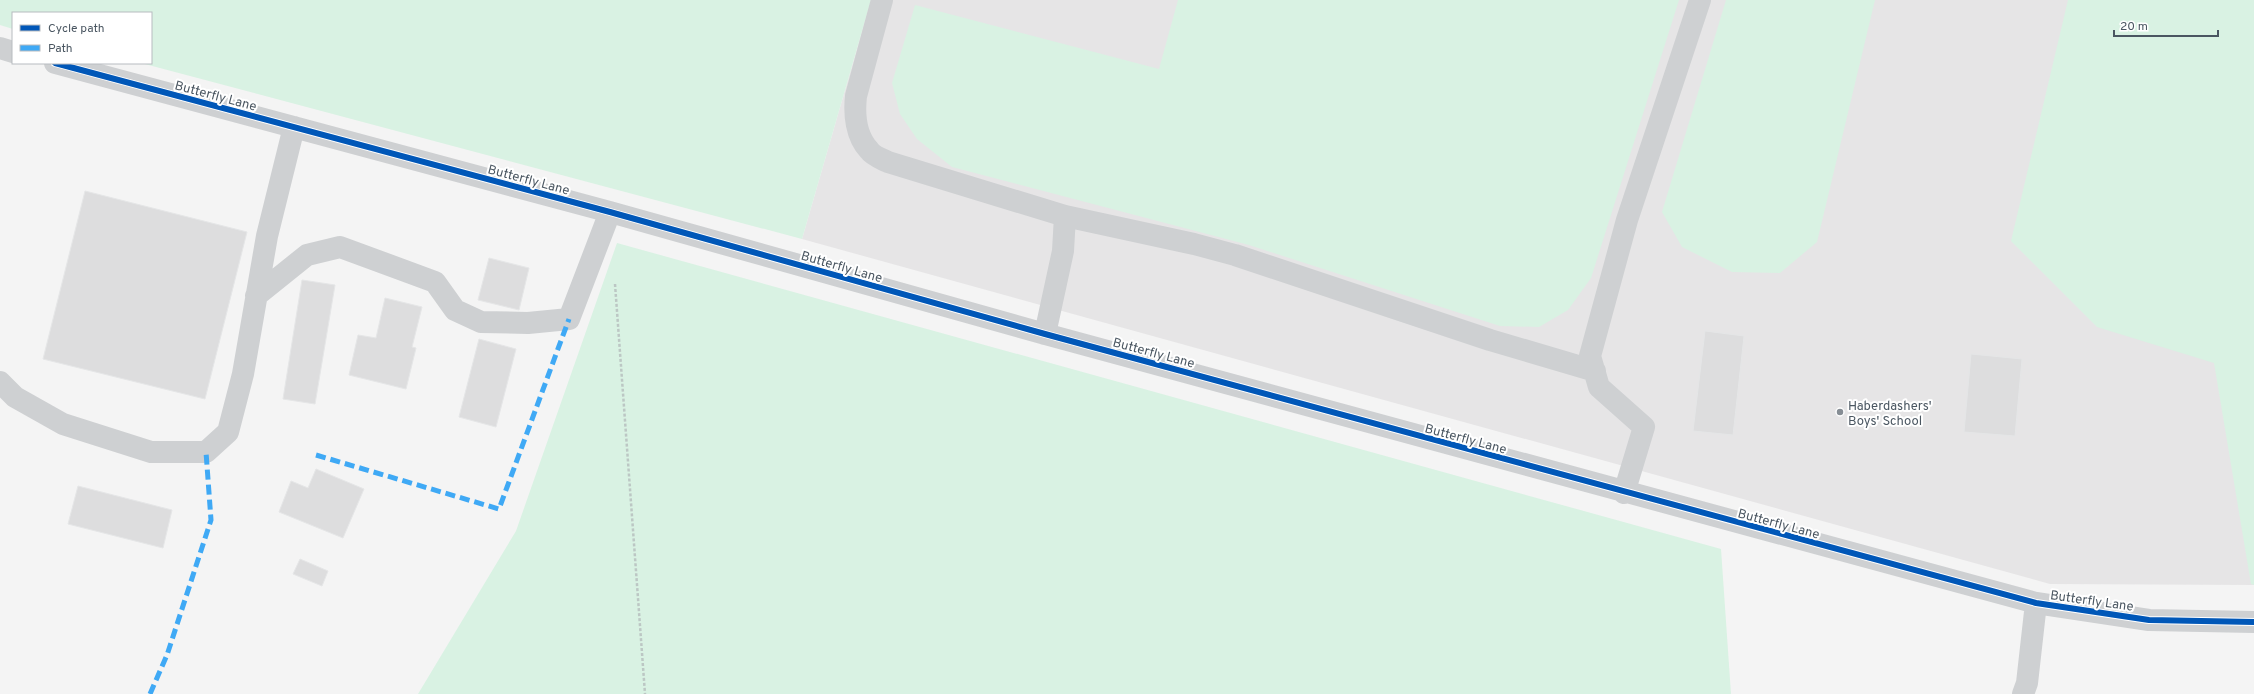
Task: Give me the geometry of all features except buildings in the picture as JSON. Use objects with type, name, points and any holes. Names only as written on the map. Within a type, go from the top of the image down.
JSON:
[{"type":"street","points":[[882,0],[856,96],[854,110],[860,138],[870,152],[888,162],[1065,216],[1194,244],[1235,256],[1482,337],[1595,371]]},
{"type":"street","points":[[1624,493],[1644,427],[1599,387],[1590,356],[1626,220],[1700,0]]},
{"type":"street","points":[[0,48],[12,52]]},
{"type":"street","name":"Butterfly Lane","points":[[59,64],[610,212],[1045,334],[1624,493],[2036,603],[2149,620],[2254,622]]},
{"type":"street","points":[[0,382],[15,397],[63,424],[151,452],[206,452],[228,432],[243,374],[267,236],[294,127]]},
{"type":"street","points":[[256,296],[306,255],[340,247],[435,282],[455,310],[481,322],[528,323],[569,319],[610,212]]},
{"type":"street","points":[[1045,334],[1063,251],[1065,216]]},
{"type":"street","points":[[2029,690],[2036,603]]},
{"type":"path","points":[[615,283],[646,694]]},
{"type":"shaded area","name":"Haberdashers' Boys' School","points":[[871,0],[2254,0],[2254,585],[2050,584],[802,239]]},
{"type":"green space","points":[[0,0],[871,0],[802,239],[145,64],[152,64],[152,12],[12,12],[12,29],[0,25]]},
{"type":"green space","points":[[1178,0],[1679,0],[1591,278],[1568,310],[1539,327],[1500,326],[1249,245],[952,167],[917,139],[900,114],[892,83],[915,5],[1159,69]]},
{"type":"green space","points":[[1726,0],[1875,0],[1817,242],[1780,273],[1732,272],[1682,247],[1662,212]]},
{"type":"green space","points":[[2068,0],[2254,0],[2254,585],[2251,584],[2214,363],[2097,327],[2011,241]]},
{"type":"green space","points":[[617,243],[1721,549],[1731,694],[418,694],[516,531]]},
{"type":"marked path","points":[[316,455],[499,509],[569,319]]},
{"type":"marked path","points":[[150,694],[167,655],[211,520],[206,452]]},
{"type":"cycle path","points":[[59,64],[610,212],[1045,334],[2036,603],[2149,620],[2254,622]]},
{"type":"place","name":"Haberdashers' Boys' School","points":[[1840,412]]}]
